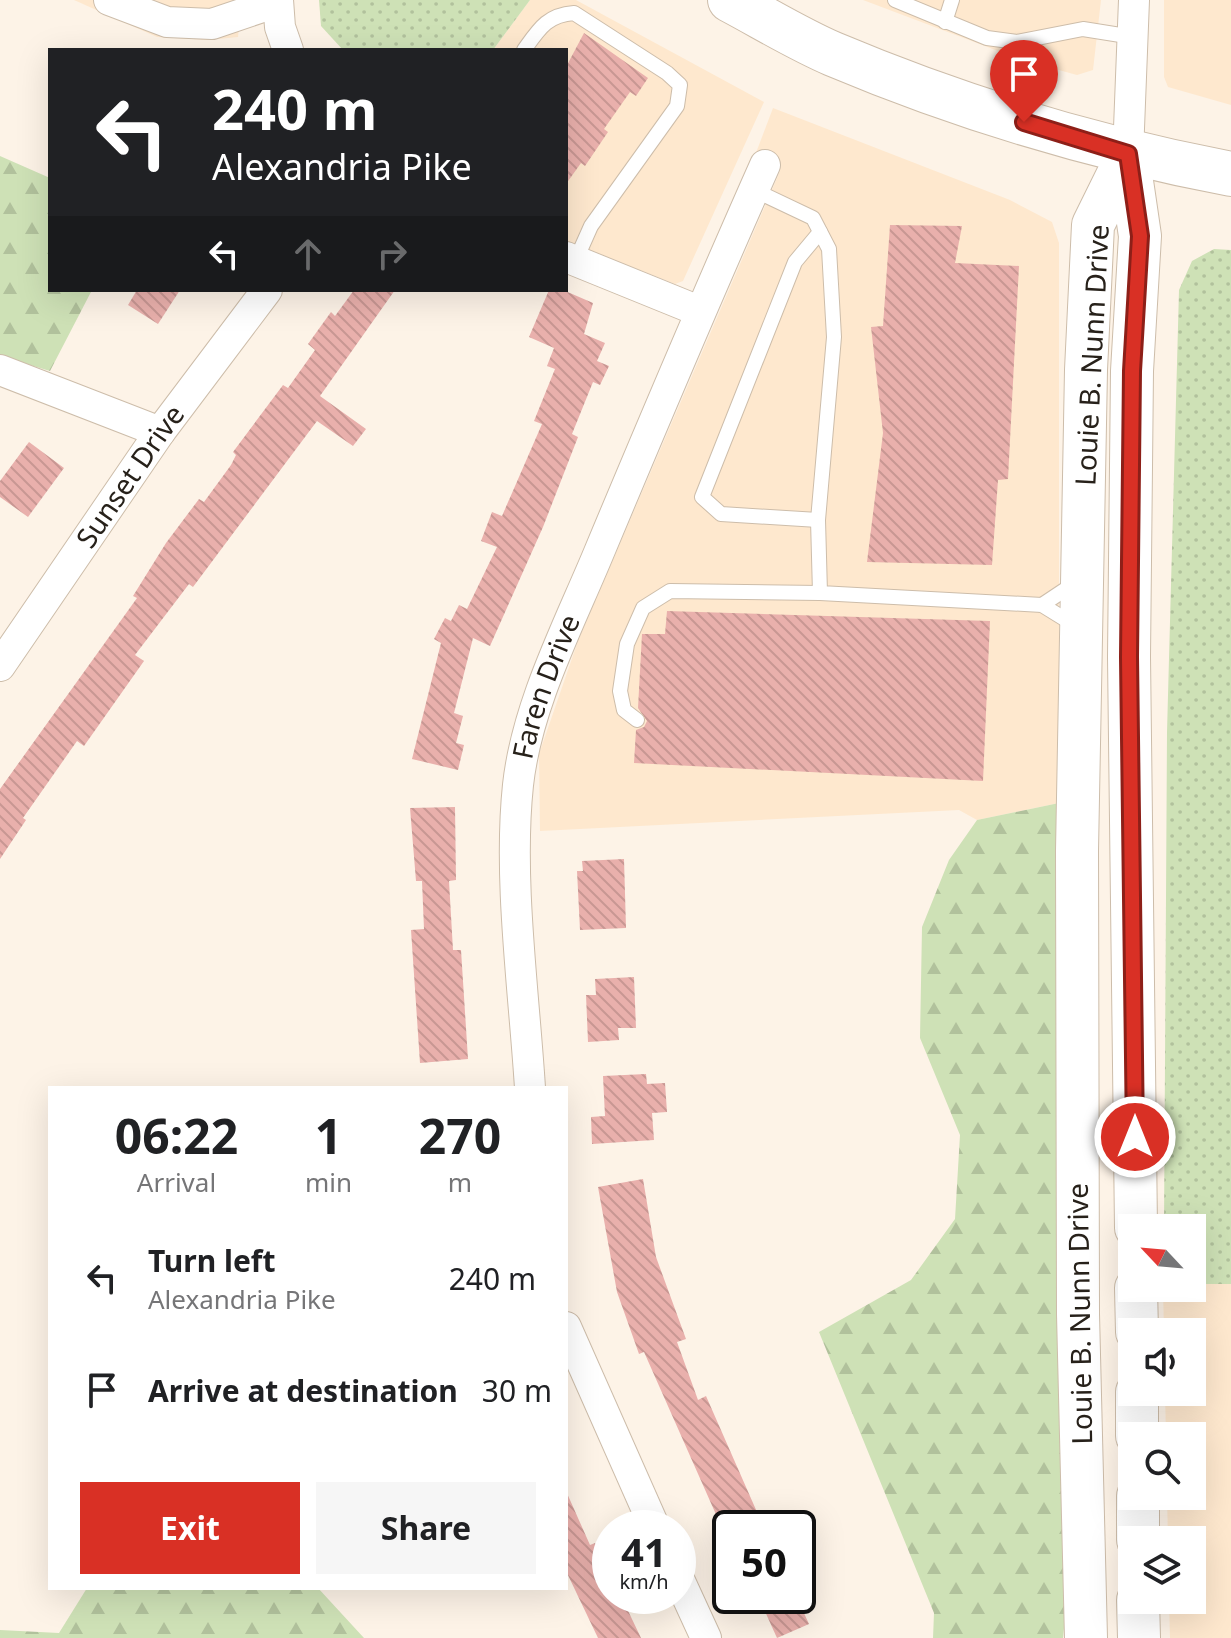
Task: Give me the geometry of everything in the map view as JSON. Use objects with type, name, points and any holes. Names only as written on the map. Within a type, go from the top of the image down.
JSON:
[{"type":"highway","points":[[730,0],[831,53],[969,104],[1128,154],[1231,174]]},
{"type":"main road","name":"Louie B. Nunn Drive","points":[[1086,1638],[1078,1314],[1081,580],[1109,371],[1140,236],[1128,154]]},
{"type":"main road","name":"Louie B. Nunn Drive","points":[[1109,371],[1129,657],[1136,1214]]},
{"type":"main road","points":[[1138,1614],[1139,1638]]},
{"type":"street","points":[[109,0],[167,22],[212,24],[278,1],[288,48]]},
{"type":"street","points":[[1128,154],[1134,0]]},
{"type":"street","name":"Faren Drive","points":[[530,1086],[516,859],[523,754],[550,673],[699,311],[759,178]]},
{"type":"street","points":[[571,259],[699,311]]},
{"type":"street","name":"Sunset Drive","points":[[0,666],[160,432],[265,292]]},
{"type":"street","points":[[0,370],[160,432]]},
{"type":"street","points":[[568,1332],[647,1510]]},
{"type":"street","points":[[695,1614],[706,1638]]},
{"type":"lane","points":[[895,0],[987,38],[1017,42],[1083,29],[1133,37]]},
{"type":"lane","points":[[945,22],[952,0]]},
{"type":"lane","points":[[525,48],[542,24],[556,14],[574,13],[680,85],[677,106],[571,259]]},
{"type":"lane","points":[[759,178],[813,218],[829,249],[834,337],[818,520],[820,593]]},
{"type":"lane","points":[[818,520],[721,514],[702,497],[795,262],[820,232]]},
{"type":"lane","points":[[1042,605],[1081,580]]},
{"type":"lane","points":[[637,720],[624,710],[620,691],[627,644],[643,608],[670,591],[820,593],[1042,605],[1080,628]]},
{"type":"shaded area","points":[[74,0],[242,0],[238,37],[208,40],[157,37]]},
{"type":"shaded area","points":[[530,0],[576,0],[764,102],[683,281],[675,284],[568,242],[568,48],[494,48]]},
{"type":"shaded area","points":[[863,0],[1101,0],[1093,70],[1077,75],[1022,60]]},
{"type":"shaded area","points":[[1164,0],[1231,0],[1231,105],[1168,87],[1164,77]]},
{"type":"shaded area","points":[[773,108],[1010,200],[1052,222],[1059,243],[1059,803],[977,820],[959,810],[540,831],[539,754],[578,641],[780,171],[754,158]]},
{"type":"shaded area","points":[[1206,1284],[1231,1284],[1231,1638],[1170,1638],[1169,1614],[1206,1614],[1206,1526],[1168,1526],[1167,1510],[1206,1510],[1206,1422],[1166,1422],[1165,1406],[1206,1406],[1206,1318],[1164,1318],[1163,1302],[1206,1302]]},
{"type":"green space","points":[[319,0],[530,0],[494,48],[341,48],[321,26]]},
{"type":"green space","points":[[0,156],[48,177],[48,292],[91,292],[50,371],[0,356]]},
{"type":"green space","points":[[1214,249],[1231,250],[1231,1284],[1206,1284],[1206,1214],[1164,1214],[1167,732],[1179,290],[1192,261]]},
{"type":"green space","points":[[1059,803],[1068,1589],[1063,1638],[933,1638],[934,1613],[819,1332],[911,1280],[955,1219],[960,1135],[920,1038],[922,927],[949,860],[977,820]]},
{"type":"green space","points":[[86,1590],[320,1590],[364,1638],[0,1638],[0,1630],[59,1633]]},
{"type":"building","points":[[584,33],[648,78],[636,96],[630,92],[604,129],[608,132],[585,166],[581,163],[568,181],[568,63]]},
{"type":"building","points":[[890,225],[962,226],[955,263],[1019,266],[1008,479],[998,480],[992,565],[867,562],[883,433],[871,327],[883,326]]},
{"type":"building","points":[[136,292],[179,292],[158,324],[128,305]]},
{"type":"building","points":[[353,292],[394,292],[320,396],[366,429],[353,446],[317,421],[193,587],[189,584],[135,655],[144,661],[84,746],[77,741],[23,818],[26,820],[0,859],[0,789],[137,598],[133,596],[166,543],[199,499],[204,502],[231,465],[236,455],[233,452],[283,385],[288,388],[315,350],[308,344],[331,312],[335,316]]},
{"type":"building","points":[[548,292],[568,292],[593,303],[584,334],[605,343],[597,361],[609,366],[600,385],[593,382],[572,434],[578,437],[543,527],[490,646],[473,638],[454,713],[463,716],[456,743],[464,745],[458,770],[412,759],[441,643],[434,639],[445,618],[451,621],[459,605],[467,609],[497,547],[481,541],[492,512],[502,516],[542,424],[534,421],[555,369],[547,366],[554,348],[529,337]]},
{"type":"building","points":[[29,442],[64,468],[28,517],[0,497],[0,481]]},
{"type":"building","points":[[667,611],[990,621],[983,781],[634,763],[636,730],[644,727],[647,721],[638,708],[642,634],[665,634]]},
{"type":"building","points":[[455,807],[456,880],[449,881],[453,950],[461,950],[468,1059],[420,1063],[411,930],[424,929],[422,881],[416,881],[410,808]]},
{"type":"building","points":[[624,859],[626,928],[580,930],[577,871],[583,871],[582,861]]},
{"type":"building","points":[[634,977],[636,1028],[618,1028],[619,1040],[588,1042],[586,995],[596,995],[595,979]]},
{"type":"building","points":[[646,1074],[647,1084],[665,1083],[667,1112],[652,1113],[654,1140],[592,1144],[591,1117],[605,1116],[603,1076]]},
{"type":"building","points":[[643,1179],[656,1257],[686,1339],[677,1342],[698,1400],[706,1396],[756,1510],[714,1510],[644,1352],[639,1354],[617,1292],[598,1187]]},
{"type":"building","points":[[568,1496],[592,1544],[592,1614],[630,1614],[641,1638],[598,1638],[568,1575]]},
{"type":"building","points":[[766,1614],[804,1614],[809,1624],[777,1638]]},
{"type":"route","points":[[1024,122],[1128,154],[1140,236],[1132,371],[1129,657],[1135,1137]]}]
